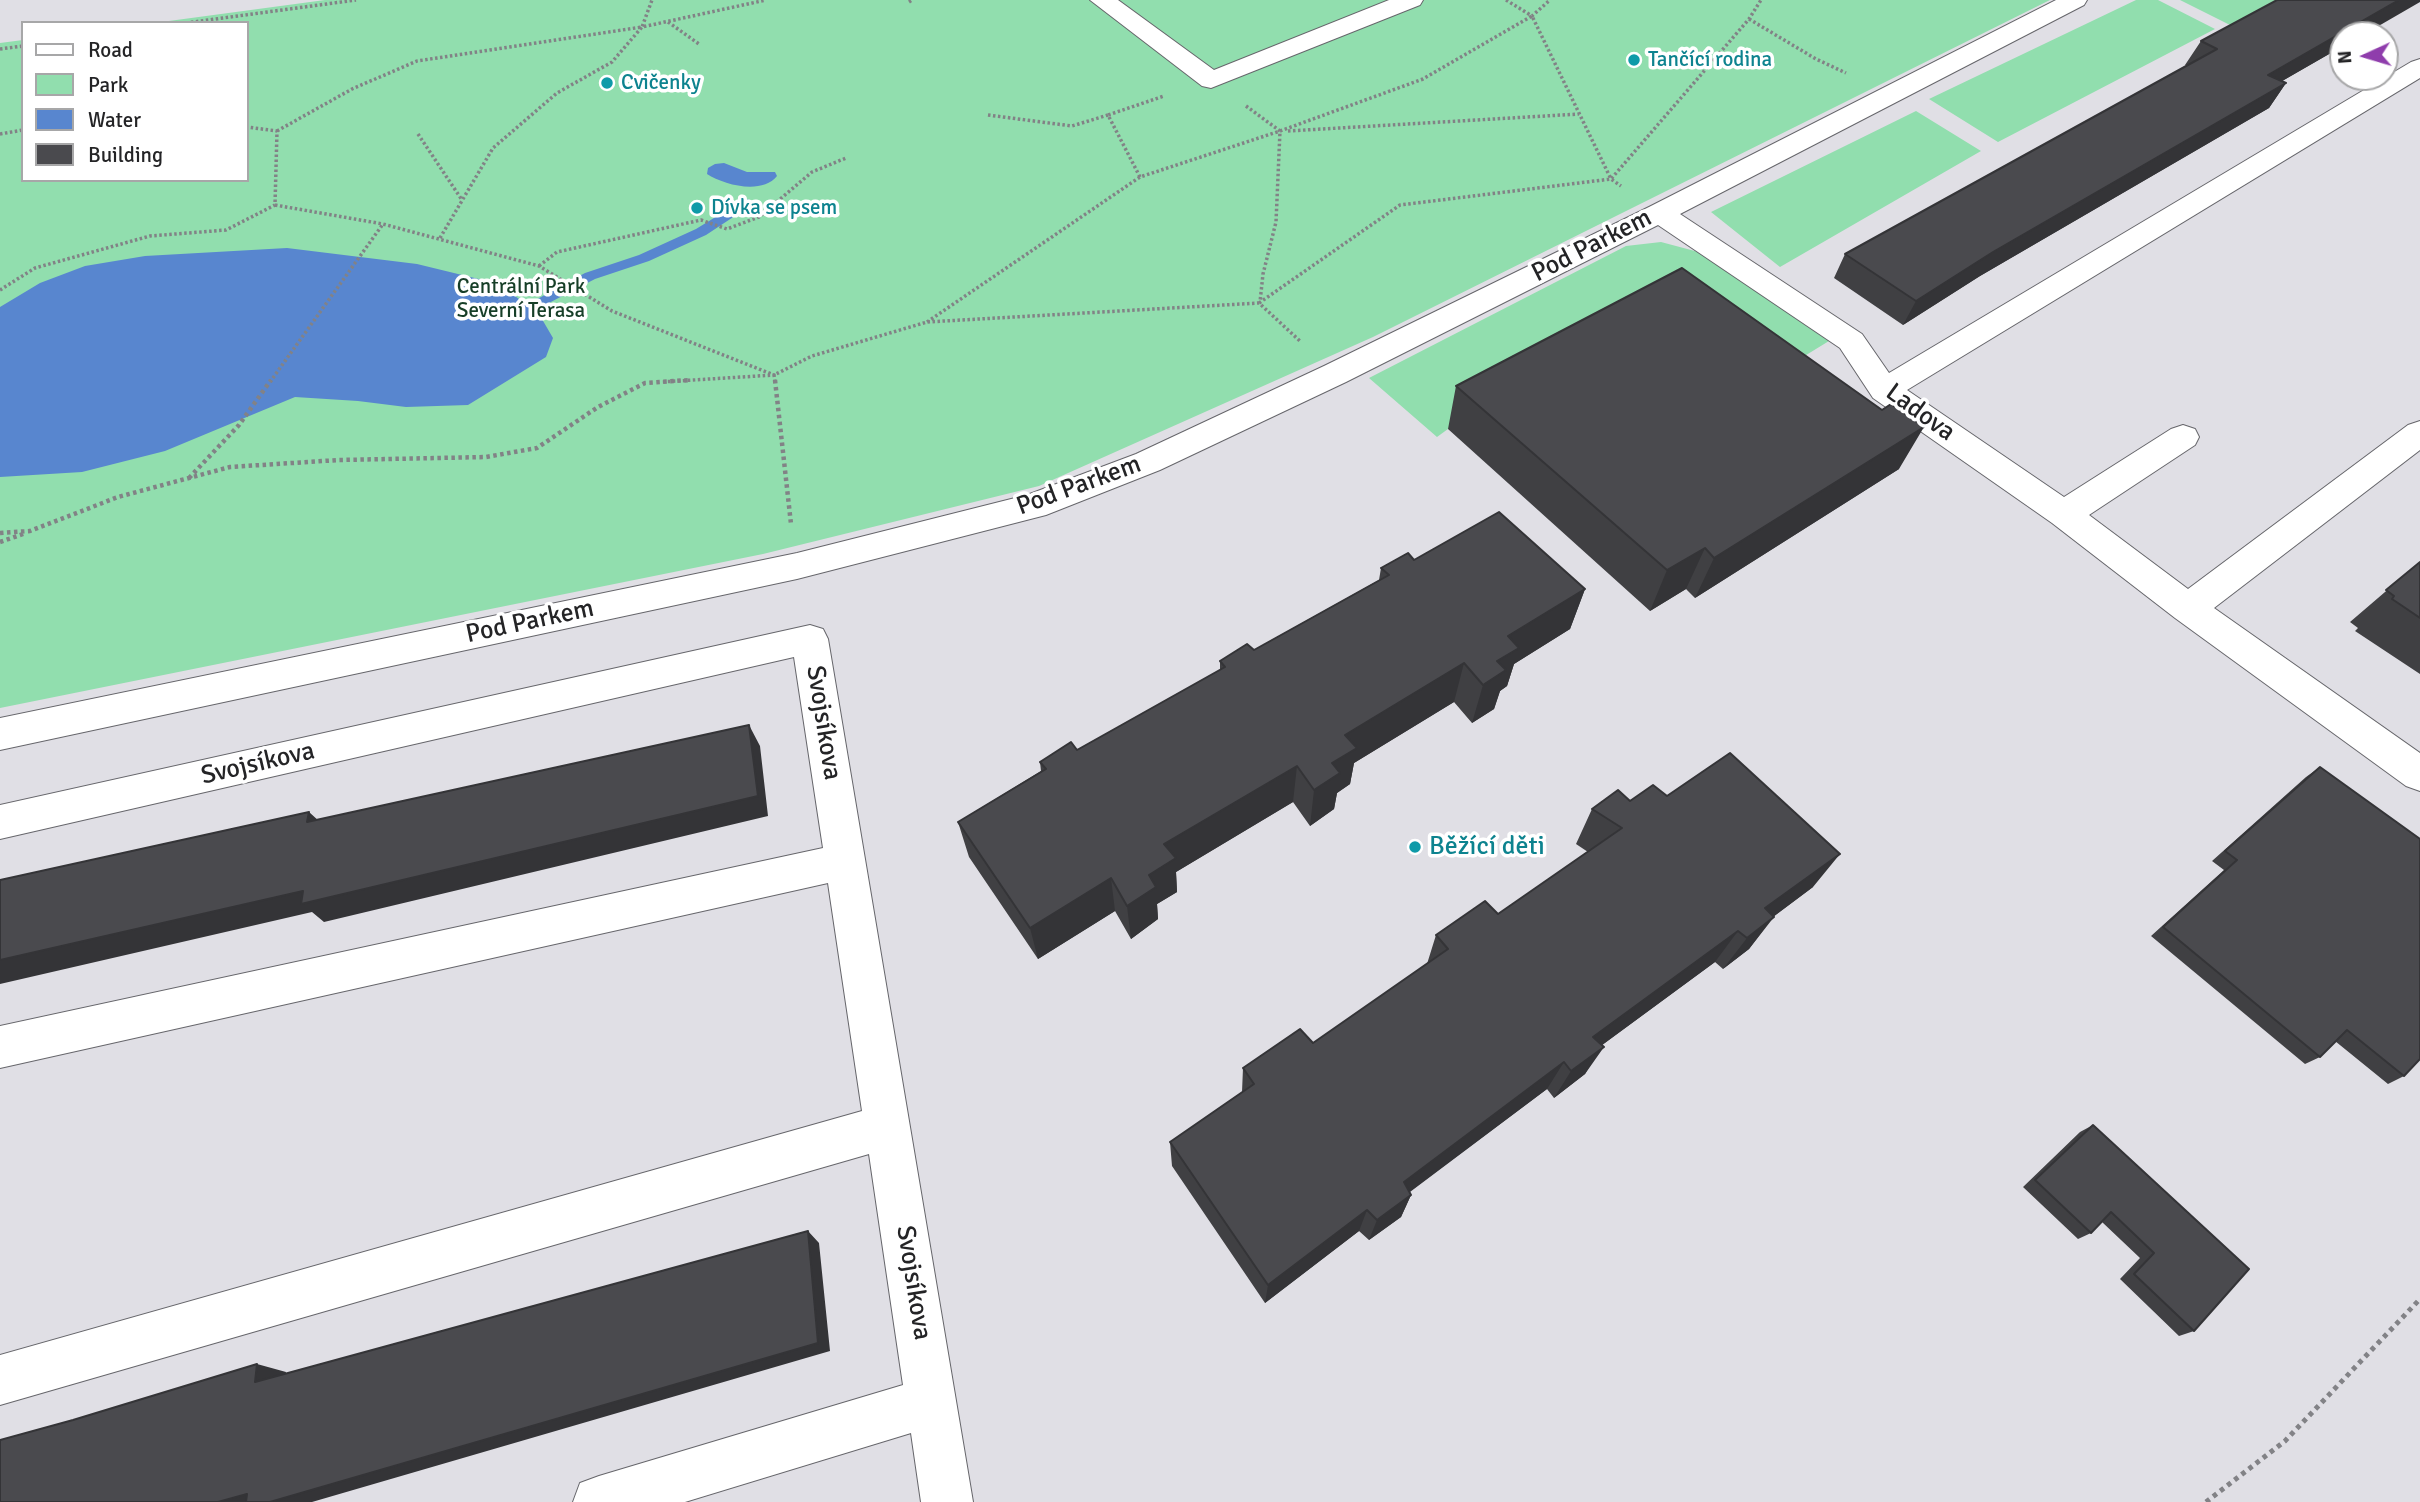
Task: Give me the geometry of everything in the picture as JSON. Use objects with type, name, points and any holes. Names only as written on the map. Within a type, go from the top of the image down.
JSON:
[{"type":"street","points":[[1102,0],[1211,80],[1411,0]]},
{"type":"street","name":"Pod Parkem","points":[[0,734],[797,566],[1034,506],[1148,461],[1335,374],[1659,213],[2075,0]]},
{"type":"street","points":[[1884,390],[2420,66]]},
{"type":"street","name":"Ladova","points":[[1659,213],[1850,341],[1884,390],[2064,514],[2188,608],[2420,774]]},
{"type":"street","points":[[2188,608],[2420,433]]},
{"type":"street","points":[[2064,514],[2183,437]]},
{"type":"street","name":"Svojsíkova","points":[[0,822],[810,639],[947,1502]]},
{"type":"street","points":[[0,1047],[845,861]]},
{"type":"street","points":[[0,1380],[888,1126]]},
{"type":"street","points":[[599,1502],[932,1402]]},
{"type":"path","points":[[201,21],[356,0]]},
{"type":"path","points":[[440,238],[493,148],[557,93],[612,62],[642,27],[652,0]]},
{"type":"path","points":[[248,127],[277,131],[352,89],[416,61],[642,27],[766,0]]},
{"type":"path","points":[[1506,0],[1532,16],[1611,179],[1659,213]]},
{"type":"path","points":[[927,323],[1140,177],[1280,131],[1423,79],[1532,16],[1549,0]]},
{"type":"path","points":[[0,542],[118,496],[230,467],[339,460],[486,457],[537,449],[598,407],[645,383],[774,375],[812,356],[927,323],[1259,303],[1400,205],[1611,179],[1749,19],[1761,0]]},
{"type":"path","points":[[1749,19],[1816,59],[1874,86],[1889,96]]},
{"type":"path","points":[[668,22],[699,44]]},
{"type":"path","points":[[0,49],[21,46]]},
{"type":"path","points":[[988,115],[1072,126],[1211,80],[1280,131],[1580,114]]},
{"type":"path","points":[[1108,115],[1140,177]]},
{"type":"path","points":[[0,134],[21,131]]},
{"type":"path","points":[[275,205],[277,131]]},
{"type":"path","points":[[1259,303],[1276,222],[1280,131]]},
{"type":"path","points":[[418,134],[462,200]]},
{"type":"path","points":[[539,266],[557,252],[701,220],[727,229],[759,217],[812,172],[846,158]]},
{"type":"path","points":[[0,290],[35,268],[150,236],[226,230],[275,205],[383,224],[539,266],[612,311],[774,375]]},
{"type":"path","points":[[188,478],[239,425],[383,224]]},
{"type":"path","points":[[1259,303],[1335,374]]},
{"type":"path","points":[[774,375],[797,566]]},
{"type":"path","points":[[0,533],[30,531]]},
{"type":"path","points":[[2206,1502],[2285,1441],[2420,1300]]},
{"type":"green space","name":"Centrální Park Severní Terasa","points":[[325,0],[2050,0],[1373,337],[1039,486],[763,554],[0,708],[0,43],[21,40],[21,182],[248,182],[248,21],[169,21]]},
{"type":"green space","points":[[2136,0],[2158,0],[2215,29],[1998,142],[1929,99]]},
{"type":"green space","points":[[2180,0],[2276,0],[2230,25]]},
{"type":"green space","points":[[1916,111],[1981,151],[1780,267],[1711,212]]},
{"type":"green space","points":[[1661,242],[1706,254],[1829,341],[1767,379],[1448,429],[1437,437],[1369,378],[1626,246]]},
{"type":"water","points":[[724,163],[747,172],[775,172],[777,176],[770,182],[753,187],[723,182],[707,174],[708,168]]},
{"type":"water","points":[[287,248],[417,264],[499,284],[539,314],[553,338],[546,357],[468,405],[406,407],[295,397],[165,451],[82,472],[0,477],[0,307],[40,283],[85,266],[145,256]]},
{"type":"building","points":[[2277,0],[2399,0],[2362,21],[2329,21],[2329,40],[2268,75],[2286,83],[1993,252],[1916,301],[1845,254],[2217,49],[2201,41]]},
{"type":"building","points":[[1682,268],[1882,410],[1891,404],[1924,427],[1714,558],[1705,548],[1667,570],[1456,386]]},
{"type":"building","points":[[1499,512],[1585,589],[1508,636],[1519,648],[1497,661],[1506,670],[1483,685],[1464,663],[1345,735],[1357,748],[1332,763],[1340,773],[1314,790],[1297,766],[1164,844],[1176,858],[1149,875],[1156,887],[1127,906],[1111,878],[1030,928],[958,822],[1046,769],[1040,762],[1071,742],[1077,750],[1225,667],[1220,661],[1247,644],[1254,650],[1389,575],[1381,568],[1408,553],[1414,560]]},
{"type":"building","points":[[2420,562],[2420,618],[2392,599],[2394,596],[2386,590]]},
{"type":"building","points":[[749,725],[758,796],[301,904],[303,891],[0,960],[0,880],[309,812],[307,822]]},
{"type":"building","points":[[1730,753],[1840,854],[1765,908],[1774,917],[1747,938],[1738,931],[1593,1037],[1604,1047],[1571,1071],[1564,1062],[1404,1182],[1411,1195],[1377,1220],[1367,1210],[1268,1285],[1170,1142],[1254,1084],[1243,1068],[1300,1029],[1313,1043],[1448,949],[1436,935],[1485,901],[1498,914],[1622,828],[1592,809],[1618,790],[1630,801],[1653,785],[1667,796]]},
{"type":"building","points":[[2320,767],[2420,839],[2420,1059],[2404,1076],[2347,1030],[2320,1057],[2163,927],[2237,860],[2225,851]]},
{"type":"building","points":[[2093,1125],[2249,1269],[2194,1331],[2134,1274],[2154,1253],[2111,1212],[2091,1233],[2035,1180]]},
{"type":"building","points":[[808,1231],[818,1343],[270,1502],[246,1502],[247,1494],[218,1502],[0,1502],[0,1440],[257,1364],[255,1382]]},
{"type":"waterway","points":[[517,314],[590,276],[644,258],[701,232],[745,203]]},
{"type":"place","name":"Tančící rodina","points":[[1634,60]]},
{"type":"place","name":"Cvičenky","points":[[607,83]]},
{"type":"place","name":"Dívka se psem","points":[[697,208]]},
{"type":"place","name":"Běžící děti","points":[[1415,847]]}]
